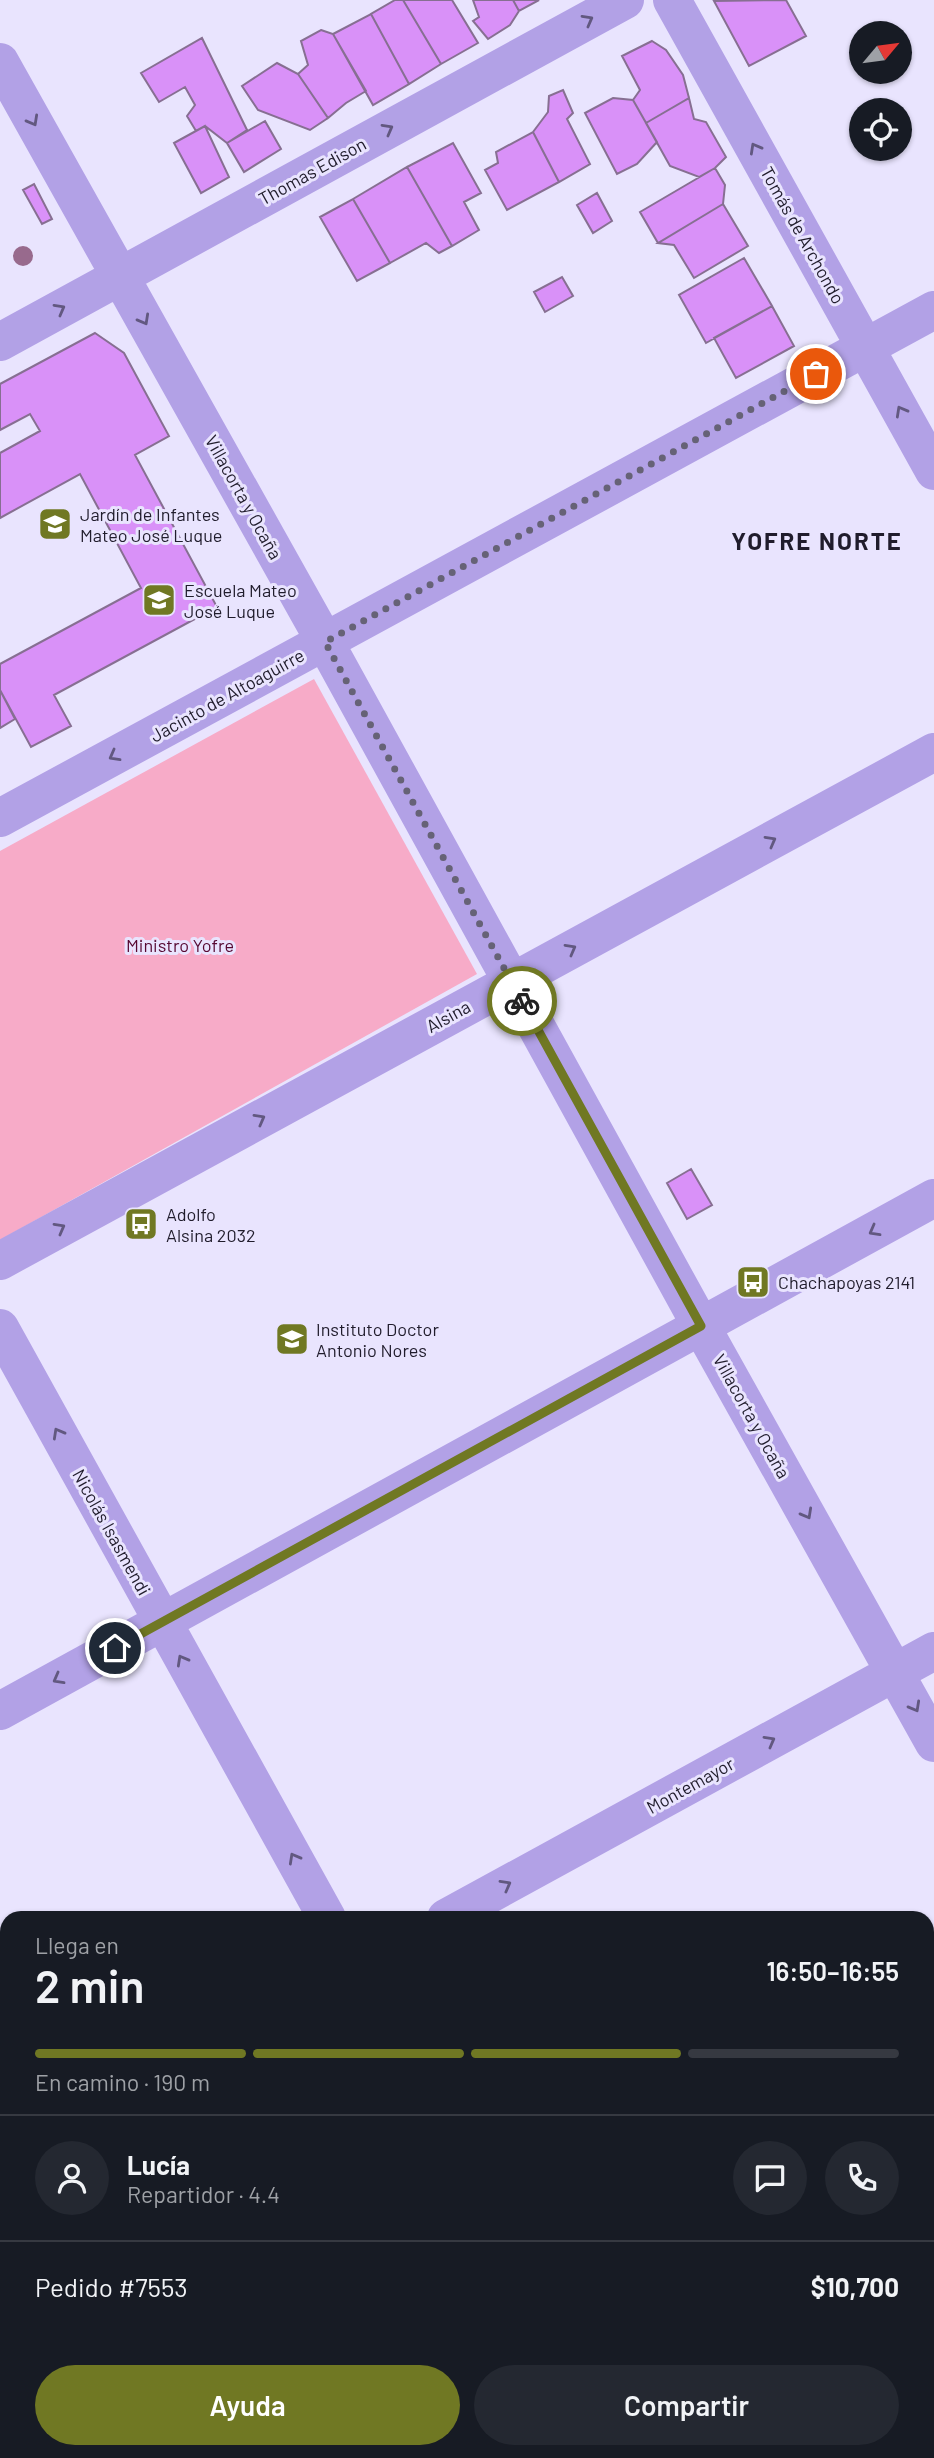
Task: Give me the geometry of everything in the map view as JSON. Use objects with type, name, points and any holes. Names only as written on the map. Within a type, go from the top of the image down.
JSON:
[{"type":"street","name":"Thomas Edison","points":[[0,342],[625,0]]},
{"type":"street","name":"Tomás de Archondo","points":[[672,0],[934,471]]},
{"type":"street","name":"Villacorta y Ocaña","points":[[0,61],[934,1742]]},
{"type":"street","name":"Jacinto de Altoaguirre","points":[[0,818],[934,310]]},
{"type":"street","name":"Alsina","points":[[0,1261],[934,752]]},
{"type":"street","points":[[0,1711],[934,1198]]},
{"type":"street","name":"Nicolás Isasmendi","points":[[0,1328],[323,1911]]},
{"type":"street","name":"Montemayor","points":[[459,1911],[934,1651]]},
{"type":"green space","name":"Ministro Yofre","points":[[314,679],[477,974],[0,1240],[0,851]]},
{"type":"building","points":[[395,0],[403,0],[441,64],[409,84],[371,14]]},
{"type":"building","points":[[403,0],[452,0],[478,43],[441,64]]},
{"type":"building","points":[[473,0],[513,0],[519,11],[510,25],[488,39],[473,21],[479,17]]},
{"type":"building","points":[[513,0],[539,0],[519,11]]},
{"type":"building","points":[[786,0],[806,36],[749,66],[714,1]]},
{"type":"building","points":[[371,14],[409,84],[373,105],[333,34]]},
{"type":"building","points":[[321,30],[333,34],[366,91],[328,118],[298,74],[308,65],[301,41]]},
{"type":"building","points":[[202,38],[247,130],[227,143],[205,126],[196,131],[187,116],[195,105],[185,87],[159,102],[141,73]]},
{"type":"building","points":[[652,41],[666,50],[683,75],[689,98],[646,123],[633,100],[640,90],[622,56]]},
{"type":"building","points":[[277,63],[298,74],[328,118],[310,130],[258,110],[242,86]]},
{"type":"building","points":[[563,90],[573,113],[567,119],[590,164],[559,182],[533,132],[548,112],[549,96]]},
{"type":"building","points":[[613,98],[633,100],[657,142],[637,164],[617,174],[585,113]]},
{"type":"building","points":[[689,98],[694,119],[706,122],[726,157],[715,168],[699,177],[670,166],[646,123]]},
{"type":"building","points":[[265,121],[281,149],[244,172],[227,143]]},
{"type":"building","points":[[205,126],[229,177],[201,193],[174,143]]},
{"type":"building","points":[[533,132],[559,182],[507,210],[485,170],[498,163],[496,152]]},
{"type":"building","points":[[453,143],[481,193],[464,202],[479,230],[452,246],[407,167]]},
{"type":"building","points":[[407,167],[452,246],[439,253],[426,243],[390,263],[353,199]]},
{"type":"building","points":[[715,168],[725,185],[723,204],[658,243],[640,212]]},
{"type":"building","points":[[34,184],[52,219],[42,224],[23,190]]},
{"type":"building","points":[[597,193],[612,221],[593,233],[577,205]]},
{"type":"building","points":[[353,199],[390,263],[357,281],[320,217]]},
{"type":"building","points":[[723,204],[748,246],[694,278],[674,245],[658,243]]},
{"type":"building","points":[[744,258],[772,306],[706,343],[679,295]]},
{"type":"building","points":[[562,277],[573,296],[545,312],[534,292]]},
{"type":"building","points":[[772,306],[794,346],[736,378],[714,338]]},
{"type":"building","points":[[95,333],[124,353],[169,436],[135,455],[217,607],[54,695],[71,726],[31,747],[0,690],[0,664],[141,588],[80,474],[0,518],[0,453],[40,431],[30,414],[0,430],[0,384]]},
{"type":"building","points":[[0,690],[15,719],[0,728]]},
{"type":"building","points":[[691,1169],[712,1205],[687,1219],[667,1183]]},
{"type":"way so far","points":[[522,1001],[325,642],[816,374]]},
{"type":"place","name":"Jardín de Infantes Mateo José Luque","points":[[55,524]]},
{"type":"place","name":"Escuela Mateo José Luque","points":[[159,600]]},
{"type":"place","name":"Adolfo Alsina 2032","points":[[141,1224]]},
{"type":"place","name":"Chachapoyas 2141","points":[[753,1282]]},
{"type":"place","name":"Instituto Doctor Antonio Nores","points":[[292,1339]]},
{"type":"district","name":"YOFRE NORTE","points":[[817,540]]},
{"type":"route","points":[[115,1648],[701,1326],[522,1001]]}]
